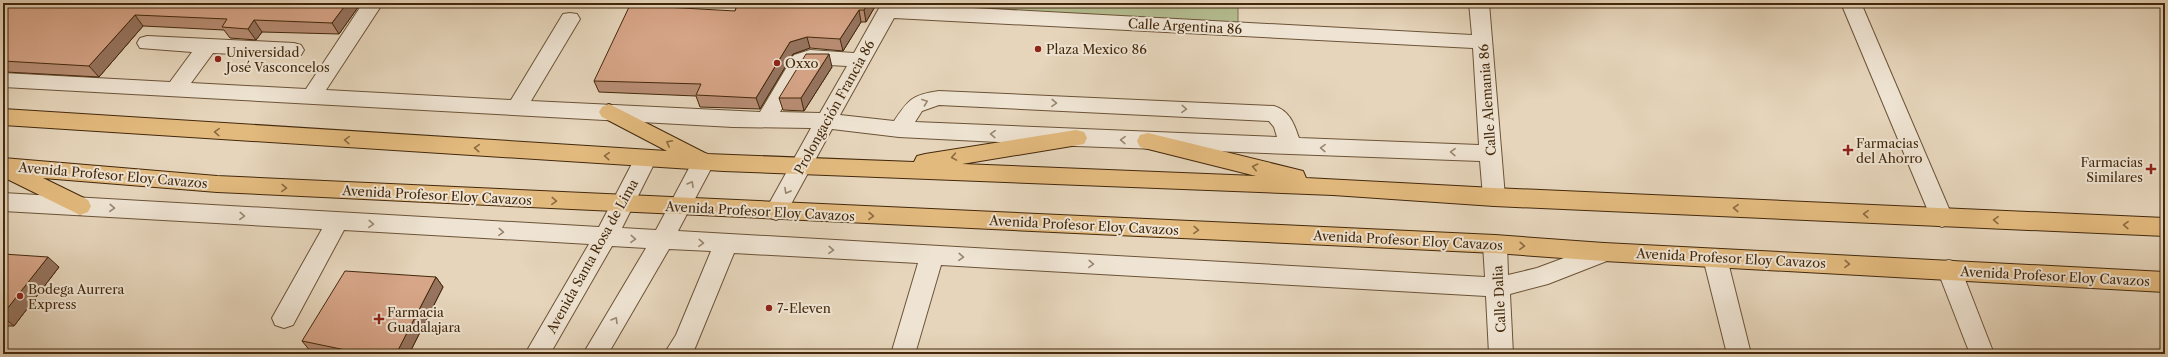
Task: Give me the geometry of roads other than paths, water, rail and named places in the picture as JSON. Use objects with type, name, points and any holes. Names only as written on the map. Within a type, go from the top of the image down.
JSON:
[{"type":"main road","points":[[609,112],[704,161]]},
{"type":"main road","points":[[3,117],[646,158],[801,166],[1333,187],[1494,197],[2165,227]]},
{"type":"main road","points":[[886,169],[1022,145],[1076,138]]},
{"type":"main road","points":[[1148,141],[1280,172],[1333,187]]},
{"type":"main road","points":[[3,167],[80,206]]},
{"type":"main road","name":"Avenida Profesor Eloy Cavazos","points":[[3,167],[217,184],[678,207],[1495,244],[1604,252],[1949,269],[2165,282]]},
{"type":"street","points":[[311,97],[373,3]]},
{"type":"street","name":"Calle Alemania 86","points":[[1479,3],[1492,153],[1494,197]]},
{"type":"street","points":[[1851,3],[1942,218]]},
{"type":"street","name":"Calle Argentina 86","points":[[890,7],[1483,42]]},
{"type":"street","name":"Prolongación Francia 86","points":[[776,211],[890,7]]},
{"type":"street","points":[[517,107],[570,19]]},
{"type":"street","points":[[147,43],[294,50]]},
{"type":"street","points":[[175,90],[207,46]]},
{"type":"street","points":[[766,119],[801,60],[810,57],[861,60]]},
{"type":"street","points":[[3,80],[609,112],[827,121],[899,129],[1076,138],[1291,147],[1492,153]]},
{"type":"street","points":[[899,129],[915,106],[928,100],[939,98],[1002,100],[1274,114],[1284,124],[1291,147]]},
{"type":"street","name":"Avenida Santa Rosa de Lima","points":[[537,354],[624,204],[646,158]]},
{"type":"street","points":[[595,354],[662,241],[678,207],[704,161]]},
{"type":"street","points":[[3,202],[604,238],[1499,287],[1540,277],[1604,252]]},
{"type":"street","points":[[284,318],[336,222]]},
{"type":"street","points":[[676,354],[686,341],[726,244]]},
{"type":"street","name":"Calle Dalia","points":[[1495,244],[1499,287],[1501,354]]},
{"type":"street","points":[[903,354],[932,255]]},
{"type":"street","points":[[1715,258],[1739,354]]},
{"type":"street","points":[[1949,269],[1982,354]]},
{"type":"place","name":"Plaza Mexico 86","points":[[1038,49]]},
{"type":"place","name":"Universidad José Vasconcelos","points":[[218,59]]},
{"type":"place","name":"Oxxo","points":[[777,63]]},
{"type":"place","name":"Farmacias del Ahorro","points":[[1848,150]]},
{"type":"place","name":"Farmacias Similares","points":[[2151,169]]},
{"type":"place","name":"Bodega Aurrera Express","points":[[20,296]]},
{"type":"place","name":"7-Eleven","points":[[769,308]]},
{"type":"place","name":"Farmacia Guadalajara","points":[[379,319]]}]
